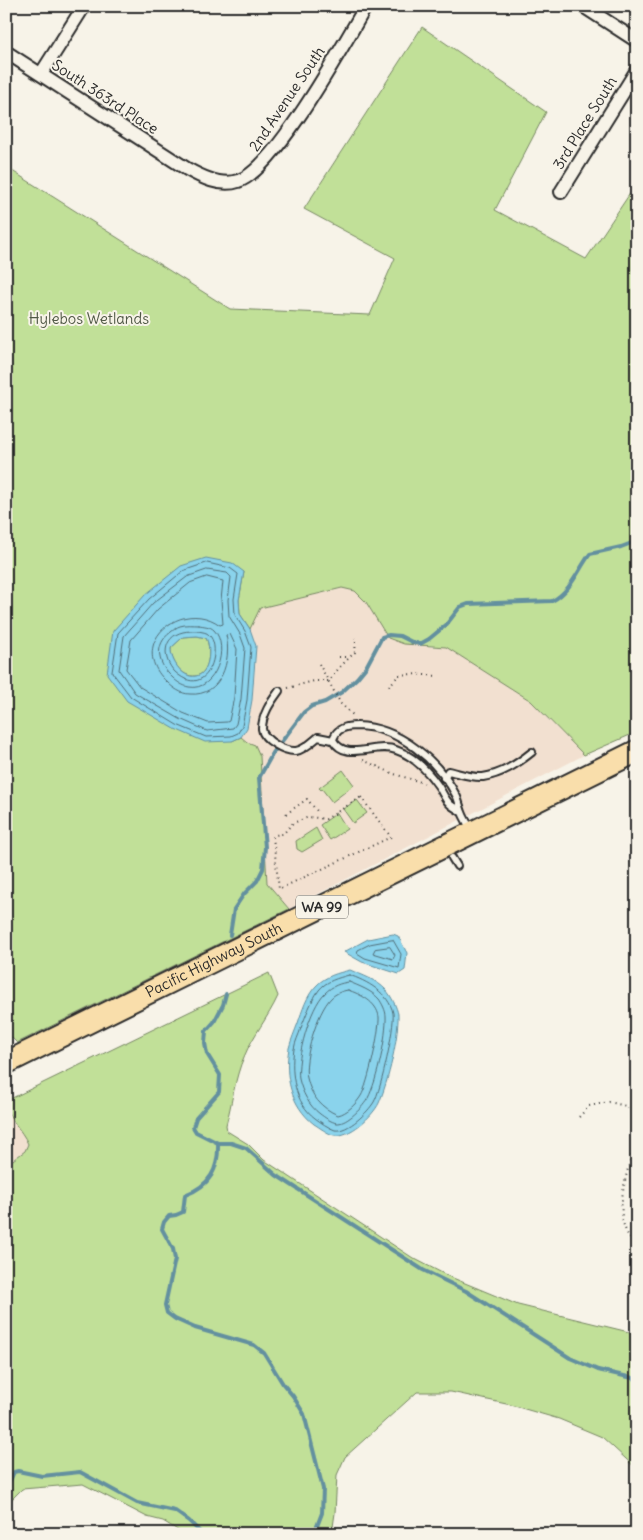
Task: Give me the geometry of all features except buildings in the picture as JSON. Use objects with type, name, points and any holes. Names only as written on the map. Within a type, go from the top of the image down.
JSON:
[{"type":"main road","name":"Pacific Highway South","points":[[6,1063],[637,751]]},
{"type":"main road","name":"Pacific Highway South","points":[[6,1078],[454,862],[637,766]]},
{"type":"street","points":[[41,74],[84,6]]},
{"type":"street","name":"2nd Avenue South","points":[[187,169],[207,179],[236,182],[248,177],[260,167],[309,99],[366,6]]},
{"type":"street","points":[[582,6],[637,41]]},
{"type":"street","name":"South 363rd Place","points":[[6,52],[187,169]]},
{"type":"street","name":"3rd Place South","points":[[561,192],[637,70]]},
{"type":"lane","points":[[279,691],[267,706],[262,730],[266,737],[285,749],[295,751],[318,737],[333,740]]},
{"type":"lane","points":[[462,812],[449,803],[419,763],[405,753],[391,747],[378,747],[352,752],[344,750],[336,746],[333,740],[334,734],[340,728],[354,726],[373,727],[386,730],[423,754],[458,798],[472,833]]},
{"type":"lane","points":[[444,778],[448,771],[482,777],[500,772],[517,764],[532,752]]},
{"type":"path","points":[[329,682],[339,668],[355,652],[355,638]]},
{"type":"path","points":[[339,657],[350,657]]},
{"type":"path","points":[[319,664],[341,704]]},
{"type":"path","points":[[389,686],[399,675],[440,676]]},
{"type":"path","points":[[279,691],[314,681],[329,682]]},
{"type":"path","points":[[344,750],[394,774],[427,785],[438,786]]},
{"type":"path","points":[[361,797],[390,837],[279,889],[273,837],[283,834],[293,823],[309,817],[326,819],[361,797]]},
{"type":"path","points":[[286,814],[307,799],[317,811]]},
{"type":"path","points":[[579,1117],[589,1106],[609,1102],[626,1106],[634,1114],[637,1126]]},
{"type":"path","points":[[637,1131],[622,1190],[622,1216],[625,1230],[637,1246]]},
{"type":"shaded area","points":[[343,588],[355,591],[366,602],[388,638],[431,647],[446,647],[531,701],[584,755],[289,909],[267,883],[260,756],[241,737],[247,728],[255,668],[256,646],[250,629],[260,608]]},
{"type":"shaded area","points":[[6,1110],[25,1136],[28,1144],[25,1151],[6,1165]]},
{"type":"green space","name":"Hylebos Wetlands","points":[[422,27],[546,112],[495,210],[586,259],[637,183],[637,732],[584,755],[531,701],[446,647],[404,644],[388,638],[366,602],[355,591],[342,588],[260,608],[250,629],[240,614],[239,600],[244,572],[113,631],[232,741],[241,737],[255,745],[260,756],[267,883],[289,909],[17,1043],[6,1032],[6,167],[230,309],[370,315],[395,258],[304,209]]},
{"type":"green space","points":[[197,636],[206,638],[208,642],[208,658],[203,672],[193,676],[183,673],[175,664],[171,648],[183,637]]},
{"type":"green space","points":[[343,770],[354,785],[332,802],[322,789],[319,788]]},
{"type":"green space","points":[[357,800],[367,813],[353,823],[343,809]]},
{"type":"green space","points":[[337,813],[347,829],[330,840],[320,825]]},
{"type":"green space","points":[[316,828],[322,840],[302,852],[297,849],[296,841]]},
{"type":"green space","points":[[269,973],[278,996],[252,1041],[241,1065],[226,1125],[227,1131],[248,1144],[264,1160],[413,1258],[448,1276],[518,1305],[637,1334],[637,1469],[602,1437],[559,1419],[511,1405],[451,1392],[417,1392],[345,1457],[337,1475],[332,1534],[184,1534],[163,1521],[147,1517],[83,1484],[22,1489],[6,1507],[6,1165],[25,1151],[28,1144],[11,1118],[6,1101]]},
{"type":"water","points":[[206,558],[232,563],[244,572],[239,600],[240,614],[250,629],[256,646],[252,700],[247,728],[241,737],[232,741],[205,742],[175,729],[127,701],[107,674],[113,631],[145,595],[181,566]],"holes":[[[197,636],[206,638],[209,652],[203,672],[193,676],[183,673],[175,664],[171,648],[183,637]]]},
{"type":"water","points":[[393,934],[398,936],[407,953],[405,970],[399,974],[362,962],[344,952],[368,939]]},
{"type":"water","points":[[350,970],[382,986],[392,998],[398,1014],[397,1035],[386,1083],[376,1108],[366,1120],[353,1130],[340,1135],[334,1135],[326,1132],[306,1117],[295,1099],[289,1080],[289,1048],[305,1003],[313,990],[328,977]]},
{"type":"waterway","points":[[230,935],[234,909],[244,894],[257,881],[263,869],[265,847],[259,778],[273,753],[304,712],[312,706],[325,702],[342,692],[357,678],[366,667],[382,637],[389,635],[400,636],[420,644],[446,625],[460,607],[468,604],[552,601],[559,597],[569,586],[590,554],[621,547],[637,541]]},
{"type":"waterway","points":[[226,994],[223,1005],[214,1022],[206,1031],[205,1043],[207,1054],[220,1075],[219,1092],[196,1118],[193,1127],[196,1132],[218,1143],[217,1161],[215,1169],[207,1181],[201,1187],[185,1195],[183,1212],[169,1216],[164,1222],[162,1229],[173,1249],[175,1259],[165,1305],[167,1313],[175,1319],[195,1328],[254,1345],[264,1353],[283,1384],[293,1396],[304,1414],[323,1489],[322,1513],[314,1534]]},
{"type":"waterway","points":[[218,1143],[231,1143],[246,1148],[276,1175],[423,1270],[466,1291],[570,1358],[598,1370],[637,1379]]},
{"type":"waterway","points":[[6,1489],[14,1472],[18,1471],[42,1476],[80,1472],[137,1503],[175,1511],[202,1534]]}]
